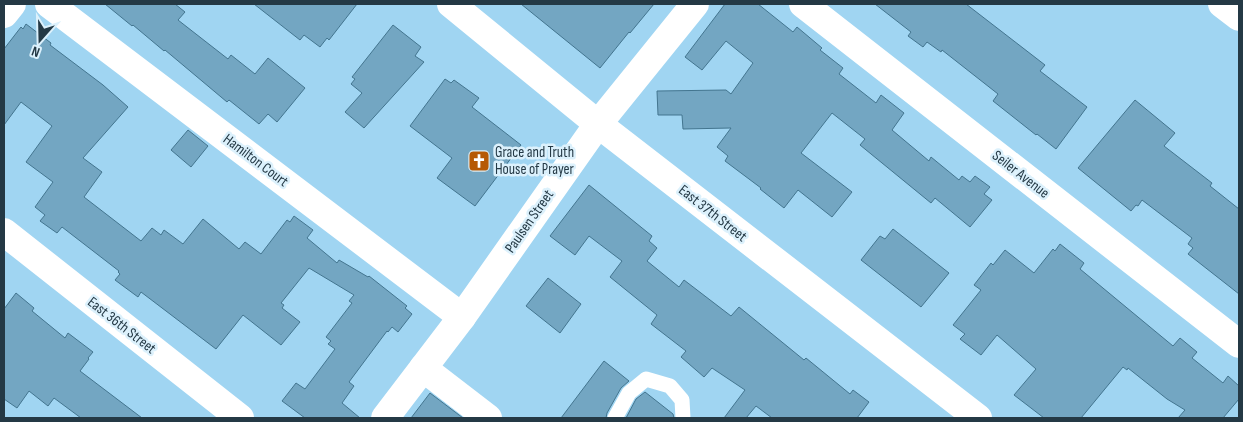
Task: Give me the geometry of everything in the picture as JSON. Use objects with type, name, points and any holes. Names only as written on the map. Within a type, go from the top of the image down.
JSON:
[{"type":"street","points":[[4,14],[12,4]]},
{"type":"street","name":"Hamilton Court","points":[[50,4],[462,317]]},
{"type":"street","name":"East 37th Street","points":[[451,4],[598,124],[978,418]]},
{"type":"street","name":"Paulsen Street","points":[[385,418],[462,317],[598,124],[695,4]]},
{"type":"street","name":"Seiler Avenue","points":[[803,4],[1239,344]]},
{"type":"street","points":[[1222,4],[1239,17]]},
{"type":"street","name":"East 36th Street","points":[[4,232],[240,418]]},
{"type":"street","points":[[423,368],[488,418]]},
{"type":"lane","points":[[615,418],[629,393],[646,379],[670,386],[682,400],[683,418]]},
{"type":"building","points":[[105,4],[175,4],[185,12],[178,20],[228,59],[231,55],[255,74],[268,58],[305,88],[277,122],[268,114],[259,124],[229,100],[227,102],[165,50]]},
{"type":"building","points":[[254,4],[357,4],[329,40],[327,38],[320,47],[304,35],[300,40]]},
{"type":"building","points":[[521,4],[654,4],[600,68]]},
{"type":"building","points":[[725,4],[758,4],[793,32],[797,27],[822,48],[820,50],[843,68],[839,74],[876,103],[881,95],[904,113],[892,130],[929,161],[931,157],[959,180],[962,176],[970,182],[975,176],[990,187],[984,194],[992,200],[970,227],[935,198],[931,203],[860,145],[865,139],[832,113],[801,153],[852,192],[832,217],[798,190],[784,208],[725,161],[728,156],[717,147],[731,128],[683,129],[682,115],[658,115],[657,91],[726,90],[731,94],[753,63],[726,41],[702,70],[685,57]]},
{"type":"building","points":[[875,4],[966,4],[1045,65],[1040,71],[1087,107],[1056,149],[993,101],[998,94],[942,50],[941,52],[927,42],[923,47],[908,36],[911,32]]},
{"type":"building","points":[[26,24],[128,107],[83,158],[102,172],[84,197],[141,241],[152,228],[161,235],[164,230],[183,244],[203,219],[239,249],[245,242],[261,254],[287,220],[290,222],[294,216],[313,230],[307,238],[337,263],[339,260],[369,276],[407,306],[405,308],[412,314],[398,332],[392,327],[387,331],[349,382],[354,386],[342,403],[360,418],[305,418],[282,401],[296,383],[305,389],[335,349],[328,344],[331,341],[326,337],[352,303],[349,301],[354,295],[309,268],[281,303],[284,305],[282,308],[300,322],[281,345],[243,315],[216,349],[141,292],[138,297],[115,280],[120,274],[119,271],[62,227],[57,233],[40,221],[45,215],[35,207],[53,182],[26,162],[52,126],[21,102],[4,125],[4,49],[21,27],[23,29]]},
{"type":"building","points":[[393,25],[421,47],[415,56],[424,62],[364,128],[345,112],[362,93],[351,84],[355,79],[352,77]]},
{"type":"building","points":[[445,79],[451,83],[454,80],[479,98],[472,107],[521,145],[475,206],[437,178],[452,158],[410,126]]},
{"type":"building","points":[[1135,100],[1175,133],[1164,146],[1212,183],[1210,186],[1239,209],[1239,294],[1188,254],[1193,248],[1188,244],[1192,238],[1142,200],[1131,211],[1078,168]]},
{"type":"building","points":[[188,130],[208,146],[191,167],[171,150]]},
{"type":"building","points":[[589,185],[652,236],[649,241],[657,248],[647,261],[679,287],[684,280],[731,316],[739,307],[804,360],[806,358],[850,394],[853,390],[869,402],[857,418],[772,418],[756,406],[746,418],[724,418],[745,390],[712,368],[704,377],[681,357],[686,351],[651,324],[657,315],[610,277],[622,261],[589,236],[575,255],[550,236]]},
{"type":"building","points":[[893,229],[949,273],[921,307],[861,260],[880,236],[885,239]]},
{"type":"building","points":[[1060,244],[1084,263],[1080,269],[1173,346],[1180,338],[1197,352],[1192,358],[1223,383],[1228,376],[1239,386],[1239,399],[1223,418],[1178,418],[1185,410],[1167,399],[1128,368],[1127,370],[1123,367],[1081,418],[1044,418],[1014,395],[1036,369],[997,335],[981,355],[960,339],[965,334],[953,325],[981,290],[974,285],[991,263],[993,265],[1005,250],[1034,273],[1053,249],[1055,251]]},
{"type":"building","points":[[548,278],[581,304],[560,333],[526,306]]},
{"type":"building","points":[[16,293],[34,308],[32,311],[65,338],[68,333],[93,352],[80,371],[142,418],[81,418],[54,398],[48,406],[29,391],[17,408],[4,399],[4,309]]},
{"type":"building","points":[[604,361],[629,381],[621,388],[606,418],[561,418]]},
{"type":"building","points":[[645,392],[673,414],[674,418],[626,418],[636,399]]},
{"type":"building","points":[[430,393],[463,418],[411,418]]},
{"type":"place","name":"Grace and Truth House of Prayer","points":[[479,161]]}]
